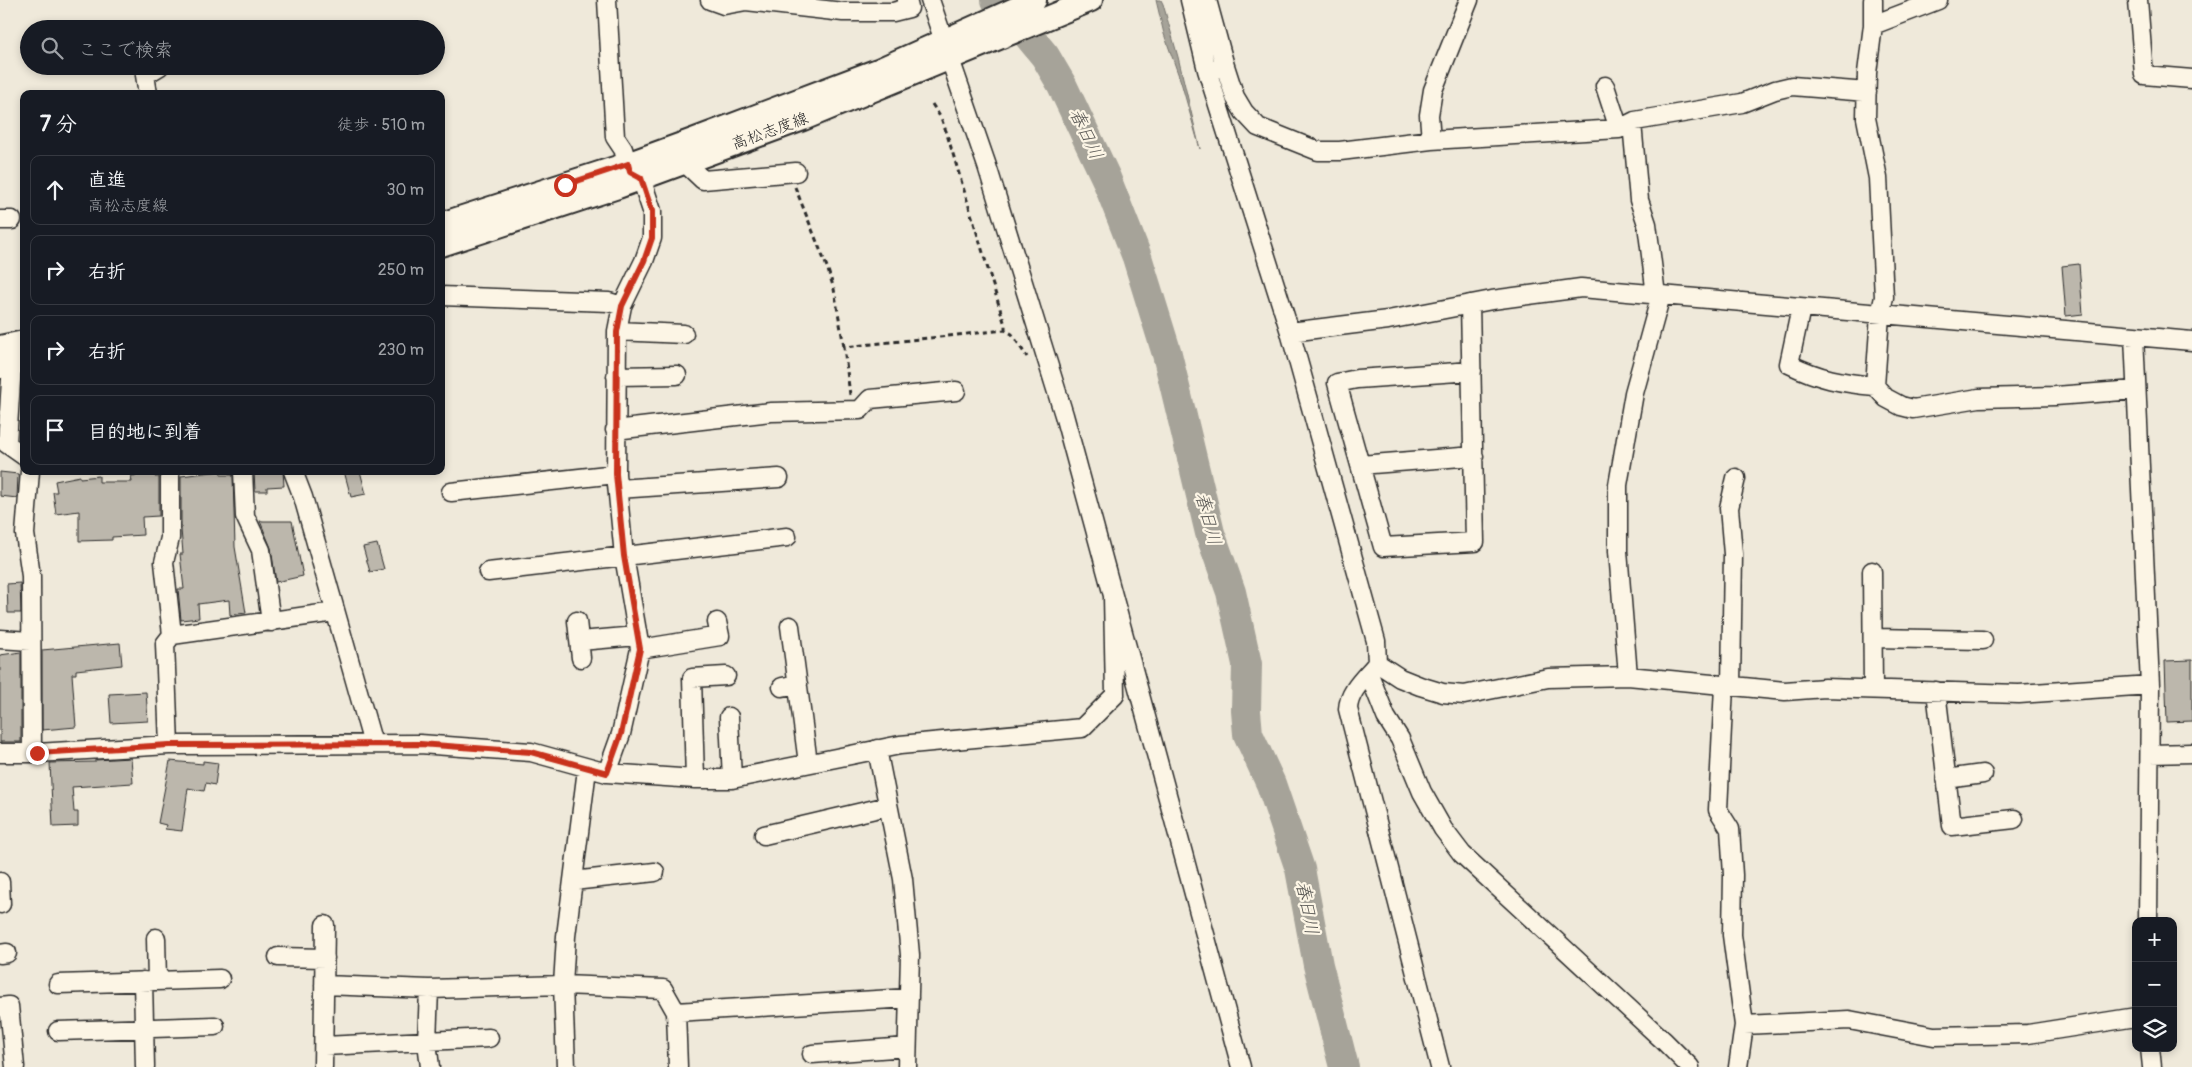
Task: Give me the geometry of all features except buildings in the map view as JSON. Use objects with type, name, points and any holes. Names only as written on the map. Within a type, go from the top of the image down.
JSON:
[{"type":"main road","name":"高松志度線","points":[[445,223],[634,171],[685,163],[812,116],[952,47],[1035,0]]},
{"type":"main road","name":"高松志度線","points":[[445,243],[634,171],[878,70],[1091,0]]},
{"type":"main road","points":[[9,360],[20,347]]},
{"type":"street","points":[[607,0],[615,137],[623,149],[652,211],[652,238],[644,261],[622,306],[617,332],[615,430],[617,481],[624,556],[639,643],[621,734],[607,773]]},
{"type":"street","points":[[710,0],[724,5],[746,0],[843,12],[893,12],[909,8],[908,0]]},
{"type":"street","points":[[930,0],[952,47],[1064,414],[1241,1067]]},
{"type":"street","points":[[1190,0],[1207,70],[1290,332],[1376,641],[1373,668],[1386,717],[1400,739],[1422,792],[1443,829],[1462,854],[1690,1067]]},
{"type":"street","points":[[1207,0],[1235,97],[1244,112],[1258,127],[1318,150],[1340,151],[1431,140],[1625,126],[1742,103],[1775,90],[1792,86],[1866,92]]},
{"type":"street","points":[[1431,140],[1429,115],[1433,90],[1469,0]]},
{"type":"street","points":[[1873,0],[1873,25],[1867,73],[1866,118],[1878,178],[1884,297],[1880,315],[1874,386]]},
{"type":"street","points":[[1873,25],[1938,0]]},
{"type":"street","points":[[2138,0],[2144,75],[2192,79]]},
{"type":"street","points":[[1207,70],[1225,66]]},
{"type":"street","points":[[145,75],[147,90]]},
{"type":"street","points":[[1605,86],[1625,126],[1639,200],[1647,224],[1659,295],[1634,393],[1618,485],[1618,551],[1628,676]]},
{"type":"street","points":[[685,163],[703,180],[793,173]]},
{"type":"street","points":[[1290,332],[1388,320],[1470,304],[1581,288],[2192,341]]},
{"type":"street","points":[[445,296],[609,302],[622,306]]},
{"type":"street","points":[[1470,304],[1472,371],[1474,456],[1475,542],[1383,547],[1336,383],[1357,378],[1472,371]]},
{"type":"street","points":[[1800,308],[1789,364],[1812,375],[1839,383],[1874,386],[1886,398],[1901,406],[1914,409],[1979,398],[2055,396],[2136,390]]},
{"type":"street","points":[[617,332],[684,334]]},
{"type":"street","points":[[2134,336],[2150,685],[2148,917]]},
{"type":"street","points":[[9,360],[7,444],[20,453]]},
{"type":"street","points":[[616,376],[677,375]]},
{"type":"street","points":[[615,430],[771,412],[860,410],[870,399],[956,391]]},
{"type":"street","points":[[1360,465],[1474,456]]},
{"type":"street","points":[[30,475],[24,534],[31,576],[32,753]]},
{"type":"street","points":[[169,745],[165,644],[172,635],[164,562],[170,538],[170,475]]},
{"type":"street","points":[[243,475],[245,516],[261,550],[271,622]]},
{"type":"street","points":[[295,475],[303,497],[374,744]]},
{"type":"street","points":[[451,492],[617,481],[779,478]]},
{"type":"street","points":[[1736,478],[1729,508],[1733,554],[1728,686],[1718,810],[1730,829],[1733,876],[1732,935],[1744,1025],[1738,1067]]},
{"type":"street","points":[[488,572],[787,537]]},
{"type":"street","points":[[1872,571],[1873,689]]},
{"type":"street","points":[[0,753],[32,753],[169,745],[420,744],[531,752],[607,773],[695,779],[732,778],[776,771],[900,745],[1082,728],[1115,695],[1113,596]]},
{"type":"street","points":[[172,635],[335,612]]},
{"type":"street","points":[[577,621],[581,649],[720,636],[717,622]]},
{"type":"street","points":[[790,626],[790,685],[808,763]]},
{"type":"street","points":[[1873,638],[1983,640]]},
{"type":"street","points":[[0,639],[30,641]]},
{"type":"street","points":[[1373,668],[1443,693],[1464,695],[1548,678],[1628,676],[1785,691],[1824,688],[2019,694],[2150,685]]},
{"type":"street","points":[[1373,668],[1352,693],[1348,701],[1348,709],[1440,1067]]},
{"type":"street","points":[[695,779],[692,678],[726,676]]},
{"type":"street","points":[[1936,691],[1952,826],[2014,819]]},
{"type":"street","points":[[729,717],[732,778]]},
{"type":"street","points":[[876,750],[903,879],[910,955],[907,1067]]},
{"type":"street","points":[[2150,754],[2192,753]]},
{"type":"street","points":[[566,1067],[563,985],[566,936],[587,769]]},
{"type":"street","points":[[1946,778],[1983,774]]},
{"type":"street","points":[[764,834],[888,806]]},
{"type":"street","points":[[572,881],[655,872]]},
{"type":"street","points":[[0,882],[1,904]]},
{"type":"street","points":[[323,1067],[325,925]]},
{"type":"street","points":[[145,1067],[144,1028],[156,938]]},
{"type":"street","points":[[278,957],[324,958]]},
{"type":"street","points":[[58,984],[220,979]]},
{"type":"street","points":[[324,985],[430,989],[563,985],[663,989],[676,1012],[678,1067]]},
{"type":"street","points":[[430,989],[427,1042],[430,1067]]},
{"type":"street","points":[[676,1012],[909,998]]},
{"type":"street","points":[[0,1007],[9,1006],[15,1067]]},
{"type":"street","points":[[1744,1025],[1849,1020],[1934,1036],[2028,1034],[2132,1018]]},
{"type":"street","points":[[58,1031],[215,1026]]},
{"type":"street","points":[[324,1046],[489,1038]]},
{"type":"street","points":[[812,1054],[907,1046]]},
{"type":"street","points":[[2150,1052],[2152,1067]]},
{"type":"path","points":[[932,104],[941,118],[946,131],[1005,330]]},
{"type":"path","points":[[793,173],[834,289],[852,410]]},
{"type":"path","points":[[844,347],[1005,330],[1012,334],[1028,358]]},
{"type":"shaded area","points":[[1156,0],[1161,0],[1163,4],[1200,149],[1181,82],[1164,34]]},
{"type":"waterway","name":"春日川","points":[[996,0],[1003,5],[1045,56],[1062,85],[1106,178],[1137,257],[1167,354],[1210,533],[1231,592],[1247,664],[1246,711],[1248,734],[1271,784],[1300,869],[1318,965],[1344,1067]]},
{"type":"route","points":[[37,753],[169,745],[420,744],[531,752],[607,773],[621,734],[640,649],[624,556],[616,474],[617,332],[622,306],[644,261],[652,238],[652,211],[641,178],[630,172],[628,164],[565,185]]}]
